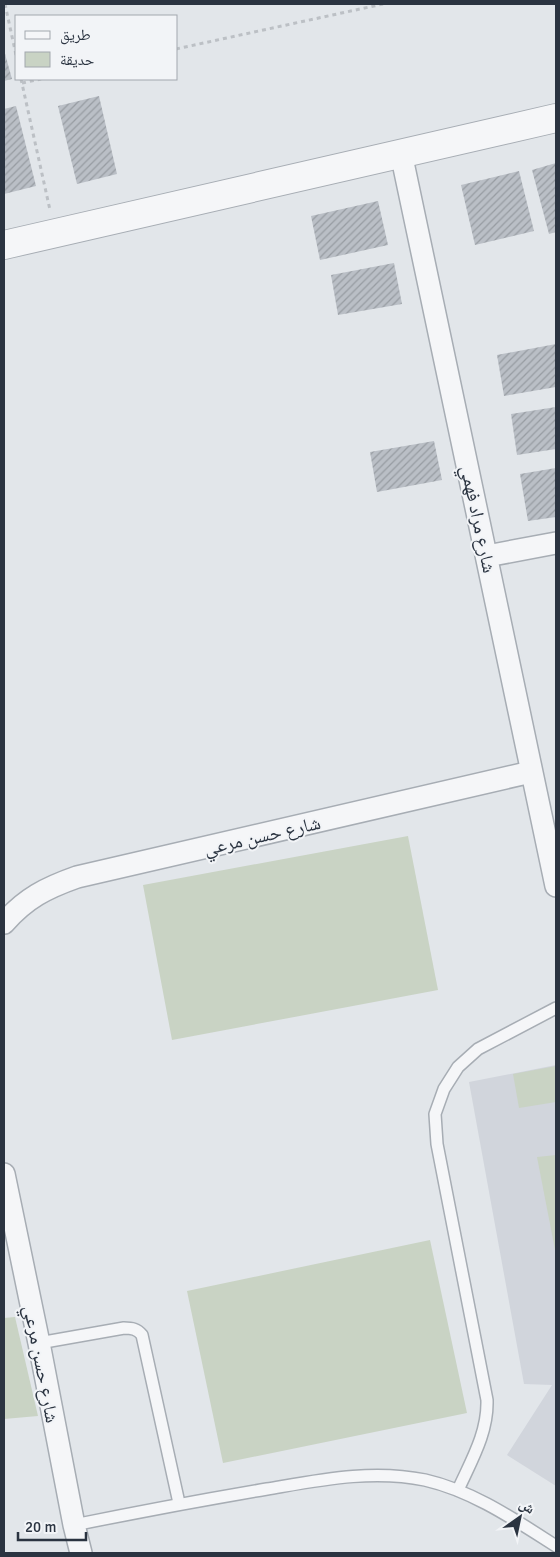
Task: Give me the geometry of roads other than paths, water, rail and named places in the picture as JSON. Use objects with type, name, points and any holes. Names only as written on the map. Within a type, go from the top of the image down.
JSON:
[{"type":"street","points":[[4,245],[556,118]]},
{"type":"street","name":"شارع مراد فهمي","points":[[401,153],[556,886]]},
{"type":"street","points":[[487,556],[556,543]]},
{"type":"street","name":"شارع حسن مرعي","points":[[4,923],[19,906],[37,893],[77,877],[531,772]]},
{"type":"street","name":"شارع حسن مرعي","points":[[4,1174],[80,1553]]},
{"type":"lane","points":[[458,1490],[484,1429],[487,1415],[487,1400],[437,1144],[435,1114],[444,1089],[458,1067],[478,1049],[556,1008]]},
{"type":"lane","points":[[39,1342],[124,1328],[137,1330],[142,1336],[179,1503]]},
{"type":"lane","points":[[74,1525],[179,1503],[358,1476],[392,1476],[417,1479],[458,1490],[487,1504],[556,1546]]}]
